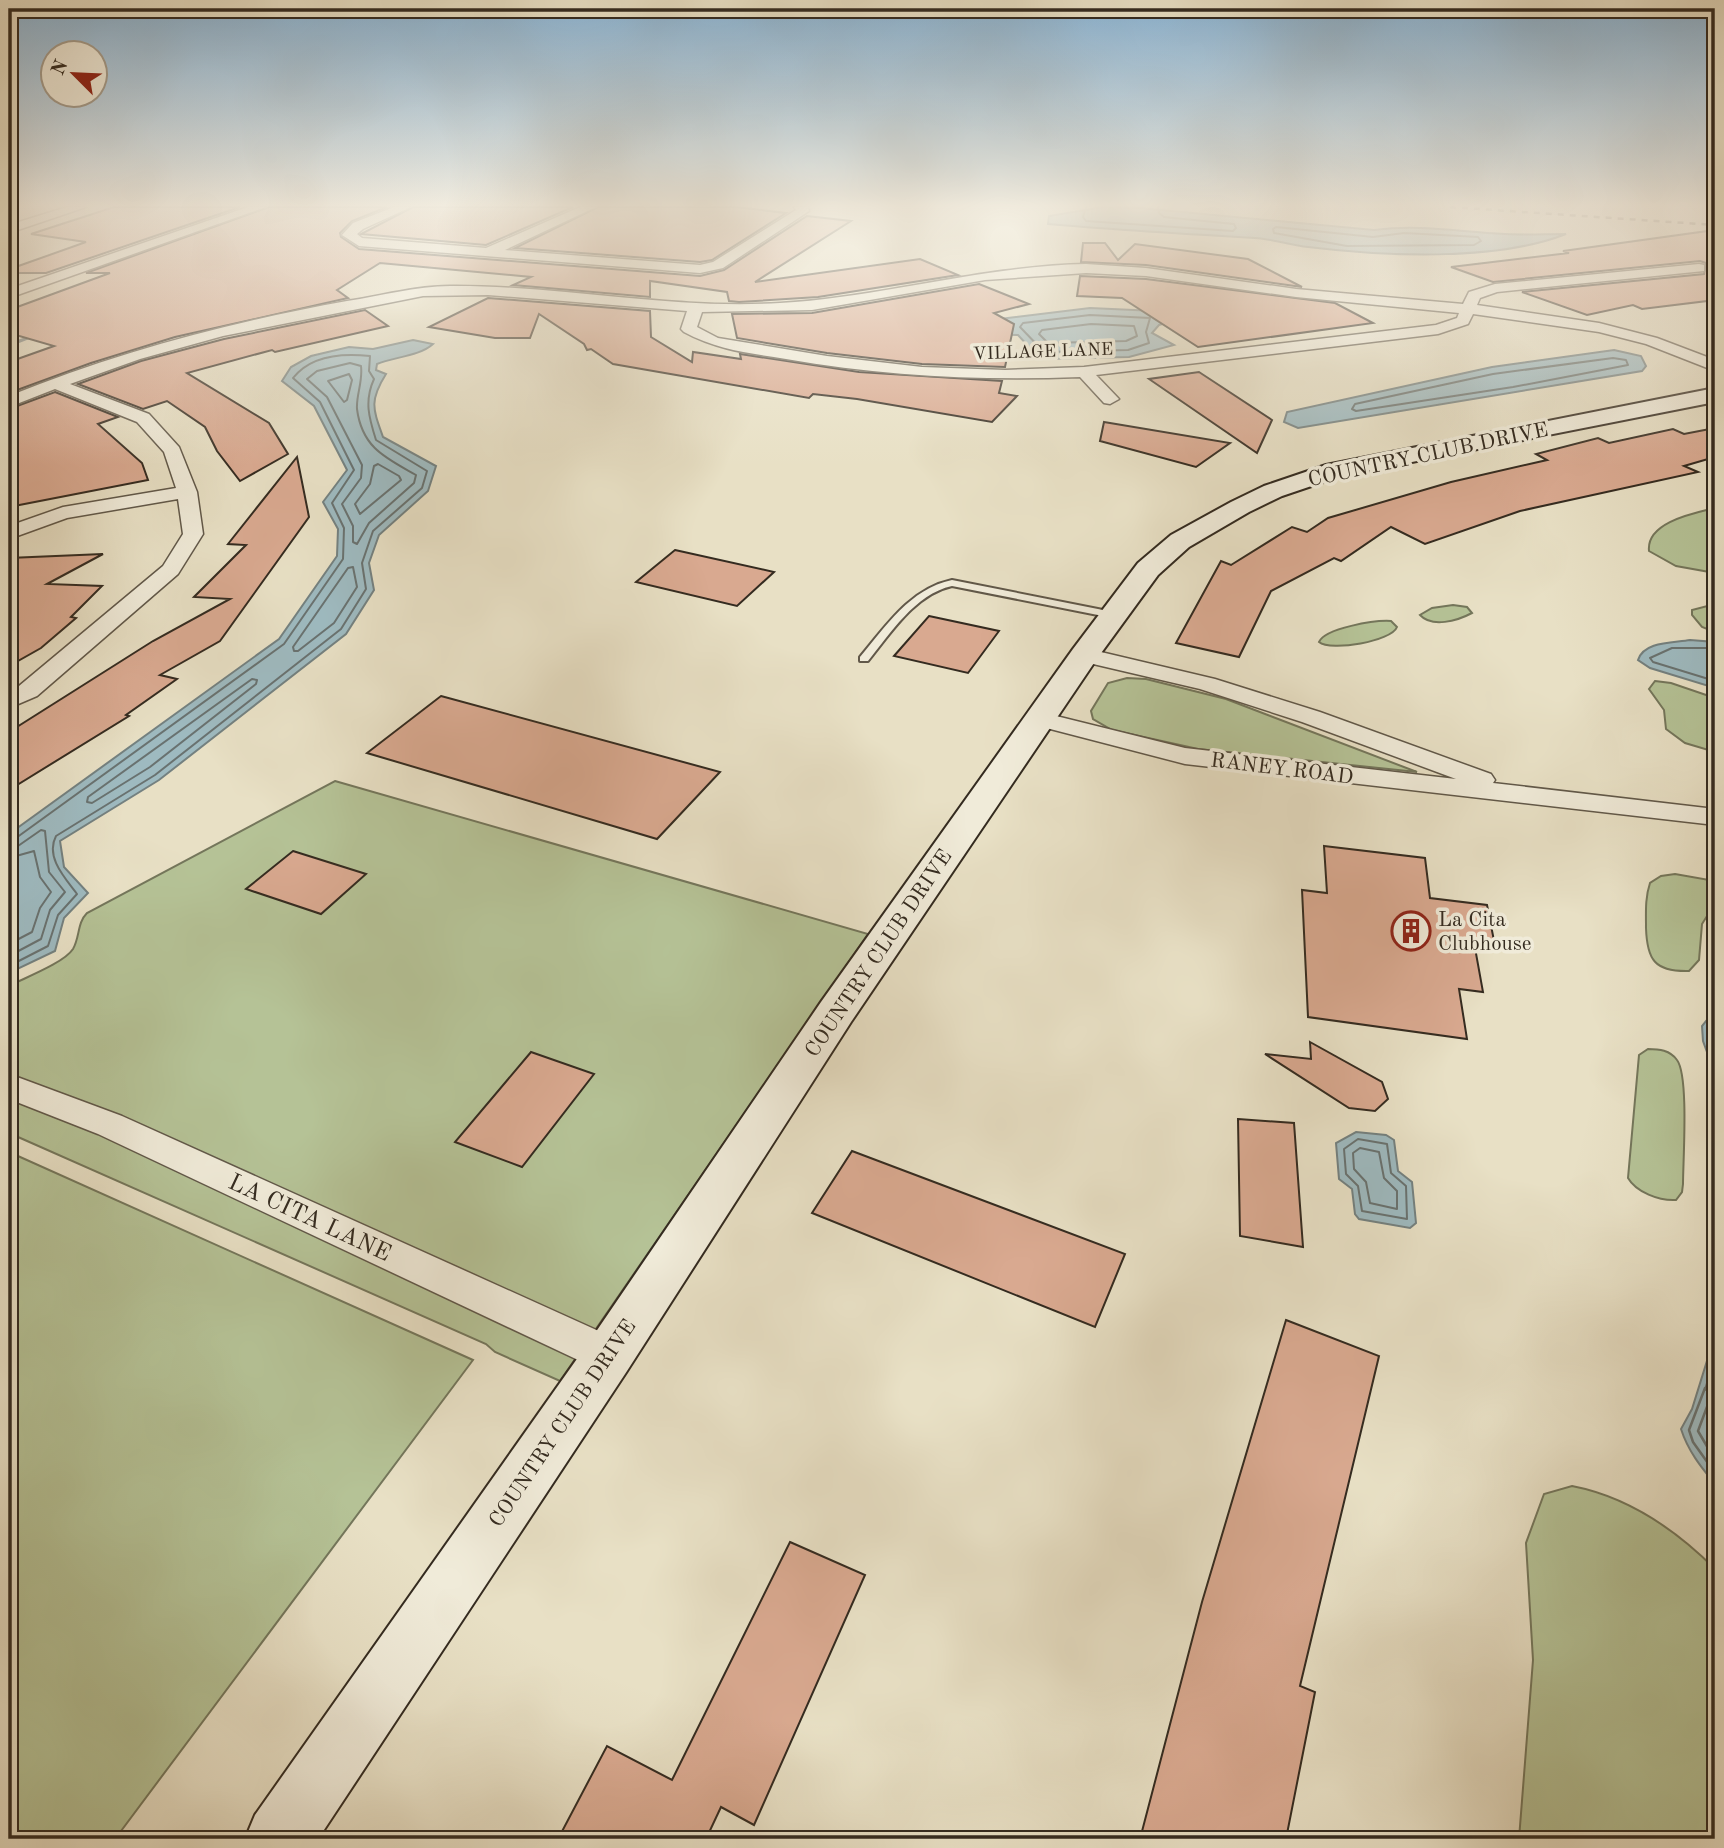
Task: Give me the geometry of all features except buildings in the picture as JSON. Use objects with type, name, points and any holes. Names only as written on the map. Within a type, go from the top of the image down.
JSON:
[{"type":"street","points":[[9,402],[130,355],[300,307],[415,293]]},
{"type":"street","points":[[516,293],[698,307],[790,307],[885,293]]},
{"type":"street","points":[[1307,293],[1468,308],[1610,331],[1645,339],[1715,366]]},
{"type":"street","name":"VILLAGE LANE","points":[[698,307],[692,314],[689,329],[714,342],[814,359],[922,372],[1005,375],[1084,372],[1438,329],[1463,321],[1475,295],[1480,293]]},
{"type":"street","points":[[1084,372],[1110,398]]},
{"type":"street","points":[[9,701],[28,691],[171,570],[193,534],[187,492],[173,451],[143,418],[53,383]]},
{"type":"street","name":"COUNTRY CLUB DRIVE","points":[[279,1839],[609,1355],[836,1012],[1084,655],[1148,569],[1180,541],[1273,491],[1335,470],[1715,395]]},
{"type":"street","points":[[9,533],[63,513],[187,492]]},
{"type":"street","name":"RANEY ROAD","points":[[1084,655],[1207,684],[1311,717],[1528,797]]},
{"type":"street","name":"RANEY ROAD","points":[[1040,719],[1185,756],[1715,817]]},
{"type":"street","name":"LA CITA LANE","points":[[9,1086],[110,1125],[609,1355]]},
{"type":"lane","points":[[864,659],[904,614],[940,584],[952,583],[1113,615]]},
{"type":"green space","points":[[1715,508],[1715,573],[1676,566],[1649,551],[1650,541],[1663,526],[1673,520]]},
{"type":"green space","points":[[1715,604],[1715,632],[1702,627],[1692,615],[1692,610]]},
{"type":"green space","points":[[1453,605],[1467,607],[1472,613],[1452,621],[1438,622],[1420,615],[1432,608]]},
{"type":"green space","points":[[1391,621],[1397,627],[1393,632],[1373,641],[1336,646],[1319,642],[1323,637],[1340,629]]},
{"type":"green space","points":[[1127,678],[1146,679],[1226,699],[1417,772],[1198,749],[1112,730],[1093,719],[1091,711],[1108,683]]},
{"type":"green space","points":[[1655,681],[1671,683],[1715,698],[1715,752],[1685,743],[1666,729],[1664,710],[1649,689]]},
{"type":"green space","points":[[335,781],[868,934],[560,1381],[495,1352],[486,1344],[9,1133],[9,986],[53,965],[68,954],[73,949],[87,913]]},
{"type":"green space","points":[[1675,874],[1715,881],[1715,914],[1707,916],[1702,924],[1699,960],[1689,971],[1660,966],[1648,948],[1646,905],[1650,883],[1661,876]]},
{"type":"green space","points":[[1648,1049],[1668,1052],[1677,1060],[1681,1069],[1684,1100],[1683,1184],[1682,1192],[1676,1200],[1649,1195],[1628,1178],[1639,1055]]},
{"type":"green space","points":[[9,1152],[473,1360],[115,1839],[9,1839]]},
{"type":"green space","points":[[1572,1486],[1613,1498],[1650,1517],[1684,1541],[1715,1569],[1715,1839],[1519,1839],[1533,1660],[1526,1543],[1544,1494]]},
{"type":"water","points":[[1090,308],[1200,313],[1159,325],[1152,333],[1174,345],[1129,357],[1040,359],[1018,335],[966,334],[983,321]]},
{"type":"water","points":[[413,340],[433,344],[414,354],[377,364],[376,370],[386,374],[377,391],[375,412],[383,437],[436,466],[428,491],[379,535],[369,563],[374,590],[346,634],[159,780],[60,841],[64,867],[88,893],[64,918],[55,951],[9,973],[9,834],[279,639],[337,556],[338,529],[323,502],[347,470],[314,406],[282,381],[291,367],[311,356],[349,347],[373,349]]},
{"type":"water","points":[[1614,350],[1641,356],[1646,366],[1642,371],[1298,428],[1284,422],[1287,412],[1492,367]]},
{"type":"water","points":[[1690,640],[1715,642],[1715,688],[1650,668],[1638,660],[1646,649],[1653,646]]},
{"type":"water","points":[[1715,1010],[1715,1074],[1703,1041],[1702,1026]]},
{"type":"water","points":[[1356,1132],[1386,1135],[1394,1140],[1398,1171],[1412,1182],[1416,1223],[1410,1228],[1359,1219],[1355,1214],[1352,1189],[1339,1179],[1336,1143]]},
{"type":"water","points":[[1715,1335],[1715,1484],[1691,1452],[1681,1429],[1692,1409]]},
{"type":"waterway","points":[[9,345],[39,334]]},
{"type":"place","name":"La Cita Clubhouse","points":[[1411,931]]}]
